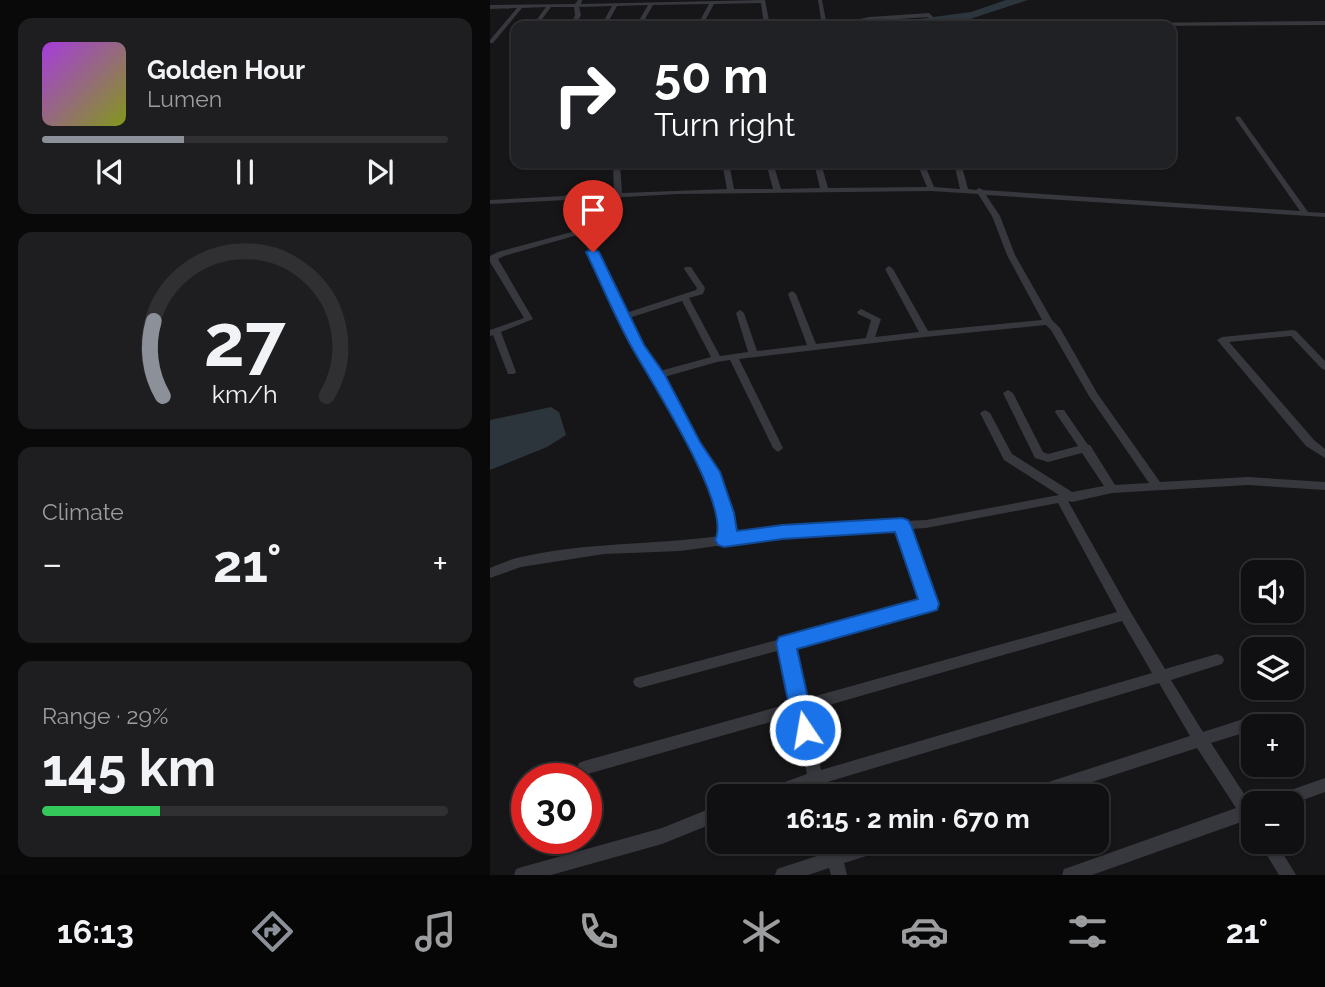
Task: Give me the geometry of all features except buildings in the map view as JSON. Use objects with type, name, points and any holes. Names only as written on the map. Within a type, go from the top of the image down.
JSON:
[{"type":"street","points":[[490,6],[496,0]]},
{"type":"street","points":[[820,0],[824,21]]},
{"type":"street","points":[[490,6],[579,2],[615,4],[763,1],[766,21]]},
{"type":"street","points":[[576,21],[579,2]]},
{"type":"street","points":[[642,21],[655,2]]},
{"type":"street","points":[[702,21],[712,2]]},
{"type":"street","points":[[606,21],[615,4]]},
{"type":"street","points":[[539,21],[550,5]]},
{"type":"street","points":[[491,42],[521,6]]},
{"type":"street","points":[[858,21],[929,15],[934,21]]},
{"type":"street","points":[[1176,25],[1325,23]]},
{"type":"street","points":[[1238,118],[1305,213]]},
{"type":"street","points":[[616,168],[618,194]]},
{"type":"street","points":[[725,168],[731,191]]},
{"type":"street","points":[[771,168],[778,192]]},
{"type":"street","points":[[818,168],[825,191]]},
{"type":"street","points":[[923,168],[931,189]]},
{"type":"street","points":[[959,168],[964,189]]},
{"type":"street","points":[[490,202],[618,194],[964,189],[1325,215]]},
{"type":"street","points":[[979,190],[996,216],[1011,255],[1048,322],[1055,328],[1093,394],[1157,486]]},
{"type":"street","points":[[568,196],[637,345],[658,375],[693,444],[712,472],[725,513],[728,534],[724,540]]},
{"type":"street","points":[[511,372],[493,332],[528,319],[491,259],[583,231]]},
{"type":"street","points":[[625,316],[685,298],[701,290],[688,268]]},
{"type":"street","points":[[888,269],[925,334]]},
{"type":"street","points":[[792,294],[812,346]]},
{"type":"street","points":[[685,298],[717,359]]},
{"type":"street","points":[[860,312],[876,318],[870,339]]},
{"type":"street","points":[[740,313],[753,354]]},
{"type":"street","points":[[658,375],[717,359],[753,354],[870,339],[1048,322]]},
{"type":"street","points":[[1325,367],[1293,333],[1222,340],[1310,443],[1325,454]]},
{"type":"street","points":[[733,357],[778,447]]},
{"type":"street","points":[[1008,393],[1040,455],[1048,458],[1086,448]]},
{"type":"street","points":[[1060,412],[1111,489]]},
{"type":"street","points":[[985,413],[1008,457],[1067,499],[1125,615],[1200,740],[1241,799]]},
{"type":"street","points":[[490,573],[520,562],[604,549],[680,546],[782,532],[926,524],[1111,489],[1248,481],[1324,488]]},
{"type":"street","points":[[640,682],[930,604],[902,525]]},
{"type":"street","points":[[601,763],[1125,615]]},
{"type":"street","points":[[786,643],[815,784]]},
{"type":"street","points":[[800,784],[1217,660]]},
{"type":"street","points":[[1064,784],[1241,727]]},
{"type":"street","points":[[1304,792],[1325,785]]},
{"type":"street","points":[[1070,875],[1241,817]]},
{"type":"street","points":[[522,875],[662,836],[707,818]]},
{"type":"street","points":[[834,854],[839,875]]},
{"type":"street","points":[[783,875],[848,854]]},
{"type":"street","points":[[1275,854],[1288,875]]},
{"type":"shaded area","points":[[1006,0],[1028,0],[970,19],[904,21],[971,12]]},
{"type":"shaded area","points":[[551,407],[559,412],[566,435],[547,447],[490,470],[490,420]]},
{"type":"route","points":[[593,252],[637,345],[658,375],[693,444],[712,472],[725,513],[728,534],[724,540],[782,532],[902,525],[930,604],[786,643],[805,730]]}]
